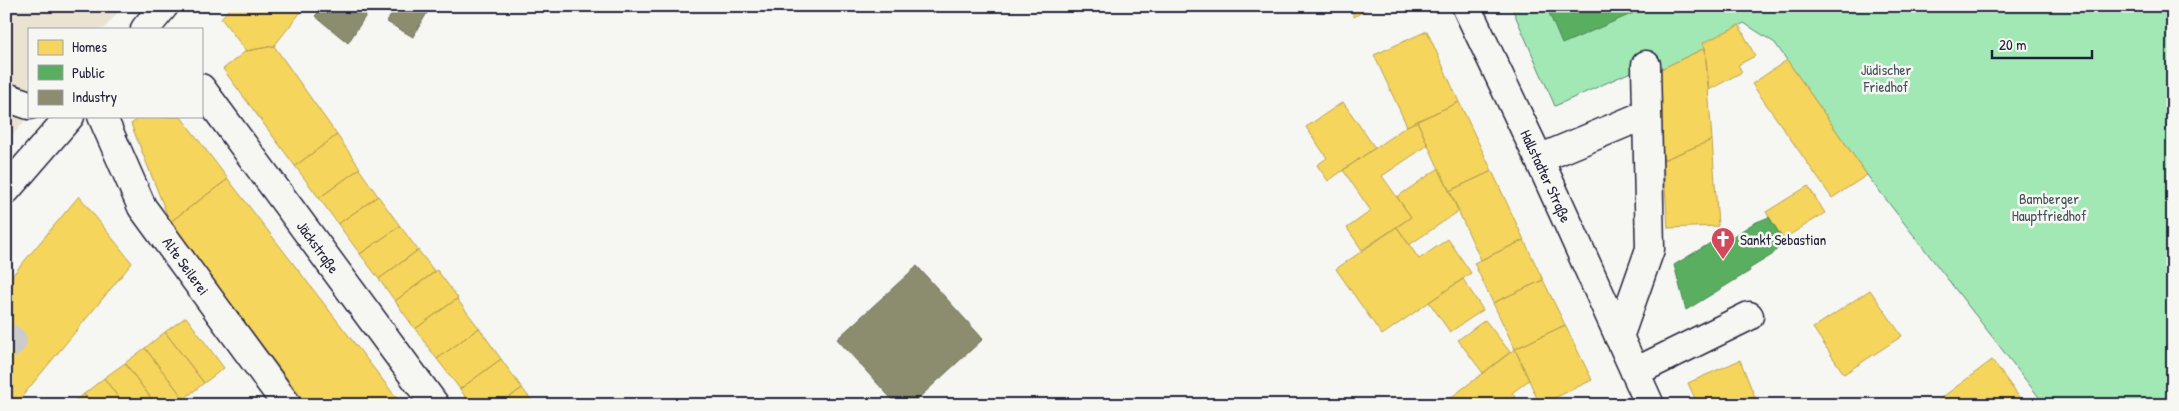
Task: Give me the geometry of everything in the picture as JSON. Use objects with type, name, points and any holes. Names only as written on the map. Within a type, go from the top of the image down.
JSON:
[{"type":"street","name":"Hallstadter Straße","points":[[1469,11],[1539,159],[1650,405]]},
{"type":"street","points":[[1619,337],[1650,249],[1646,65]]},
{"type":"street","name":"Jäckstraße","points":[[202,89],[435,405]]},
{"type":"street","points":[[6,97],[28,105]]},
{"type":"street","points":[[1539,159],[1647,114]]},
{"type":"street","points":[[6,190],[65,118]]},
{"type":"street","name":"Alte Seilerei","points":[[103,118],[142,207],[287,405]]},
{"type":"street","points":[[1635,372],[1749,316]]},
{"type":"shaded area","points":[[6,6],[123,6],[105,28],[28,28],[28,117],[6,143]]},
{"type":"green space","name":"Bamberger Hauptfriedhof","points":[[1511,6],[2173,6],[2173,405],[2045,405],[1867,175],[1775,43],[1744,23],[1704,43],[1705,48],[1657,71],[1653,62],[1555,106]]},
{"type":"building: Homes","points":[[232,6],[302,6],[304,8],[274,46],[246,51],[221,18]]},
{"type":"building: Homes","points":[[1350,6],[1372,6],[1354,17]]},
{"type":"building: Homes","points":[[1739,25],[1755,56],[1738,65],[1742,72],[1709,90],[1703,43]]},
{"type":"building: Homes","points":[[1427,31],[1459,102],[1407,126],[1374,55]]},
{"type":"building: Homes","points":[[274,46],[337,135],[295,166],[223,69],[246,51]]},
{"type":"building: Homes","points":[[1705,48],[1712,140],[1663,160],[1657,71]]},
{"type":"building: Homes","points":[[1787,60],[1867,175],[1832,198],[1752,84]]},
{"type":"building: Homes","points":[[1343,102],[1375,148],[1328,181],[1317,165],[1327,158],[1306,127]]},
{"type":"building: Homes","points":[[1459,102],[1492,171],[1449,191],[1417,121]]},
{"type":"building: Homes","points":[[139,118],[182,118],[228,179],[170,222],[131,124]]},
{"type":"building: Homes","points":[[1417,121],[1428,145],[1382,176],[1411,217],[1362,250],[1347,228],[1371,211],[1343,170]]},
{"type":"building: Homes","points":[[337,135],[360,168],[319,198],[295,166]]},
{"type":"building: Homes","points":[[1712,140],[1718,226],[1668,228],[1663,160]]},
{"type":"building: Homes","points":[[1439,168],[1459,211],[1409,245],[1397,227],[1411,217],[1397,197]]},
{"type":"building: Homes","points":[[359,169],[378,196],[338,224],[319,198]]},
{"type":"building: Homes","points":[[1492,171],[1524,240],[1481,260],[1449,191]]},
{"type":"building: Homes","points":[[228,179],[402,405],[307,405],[170,222]]},
{"type":"building: Homes","points":[[1808,186],[1825,213],[1783,239],[1766,212]]},
{"type":"building: Homes","points":[[79,196],[132,263],[15,405],[6,405],[6,283]]},
{"type":"building: Homes","points":[[378,196],[400,226],[360,254],[338,224]]},
{"type":"building: Homes","points":[[400,226],[418,250],[379,279],[360,254]]},
{"type":"building: Homes","points":[[1397,227],[1419,259],[1448,239],[1471,273],[1382,335],[1336,269]]},
{"type":"building: Homes","points":[[1524,240],[1543,280],[1493,303],[1474,263]]},
{"type":"building: Homes","points":[[418,250],[435,272],[395,301],[379,279]]},
{"type":"building: Homes","points":[[437,270],[458,298],[415,329],[395,301]]},
{"type":"building: Homes","points":[[1463,279],[1483,310],[1450,332],[1429,302]]},
{"type":"building: Homes","points":[[1543,280],[1565,325],[1515,349],[1493,303]]},
{"type":"building: Homes","points":[[1870,290],[1902,336],[1844,374],[1813,328]]},
{"type":"building: Homes","points":[[457,299],[479,328],[437,359],[415,329]]},
{"type":"building: Homes","points":[[186,317],[224,368],[204,383],[165,332]]},
{"type":"building: Homes","points":[[1485,320],[1510,352],[1483,373],[1458,340]]},
{"type":"building: Homes","points":[[1565,325],[1592,380],[1540,405],[1515,349]]},
{"type":"building: Homes","points":[[479,328],[501,359],[460,389],[437,359]]},
{"type":"building: Homes","points":[[165,332],[204,383],[184,399],[145,348]]},
{"type":"building: Homes","points":[[145,348],[184,399],[176,405],[156,405],[125,363]]},
{"type":"building: Homes","points":[[1515,349],[1529,380],[1512,393],[1516,398],[1507,405],[1441,405]]},
{"type":"building: Homes","points":[[501,359],[522,388],[499,405],[471,405],[460,389]]},
{"type":"building: Homes","points":[[1740,360],[1758,405],[1698,405],[1688,383]]},
{"type":"building: Homes","points":[[1992,360],[2020,398],[2012,405],[1938,405],[1936,402]]},
{"type":"building: Homes","points":[[125,363],[156,405],[124,405],[104,378]]},
{"type":"building: Homes","points":[[104,378],[124,405],[92,405],[84,394]]},
{"type":"building: Homes","points":[[522,388],[535,405],[499,405]]},
{"type":"building: Homes","points":[[84,394],[92,405],[69,405]]},
{"type":"building: Homes","points":[[243,400],[247,405],[237,405]]},
{"type":"building: Public","points":[[1546,6],[1636,6],[1638,11],[1562,44]]},
{"type":"building: Public","name":"Sankt Sebastian","points":[[1769,217],[1784,241],[1772,255],[1749,269],[1750,271],[1686,310],[1674,265],[1727,233],[1730,238],[1754,223]]},
{"type":"building: Industry","points":[[324,6],[372,6],[348,43],[315,16]]},
{"type":"building: Industry","points":[[396,6],[431,6],[413,37],[387,22]]},
{"type":"building: Industry","points":[[917,266],[983,339],[911,405],[897,405],[837,339]]},
{"type":"tunnel","points":[[6,335],[13,341],[6,348]]},
{"type":"place","name":"Sankt Sebastian","points":[[1723,260]]},
{"type":"park label","name":"Jüdischer Friedhof","points":[[1886,78]]}]
